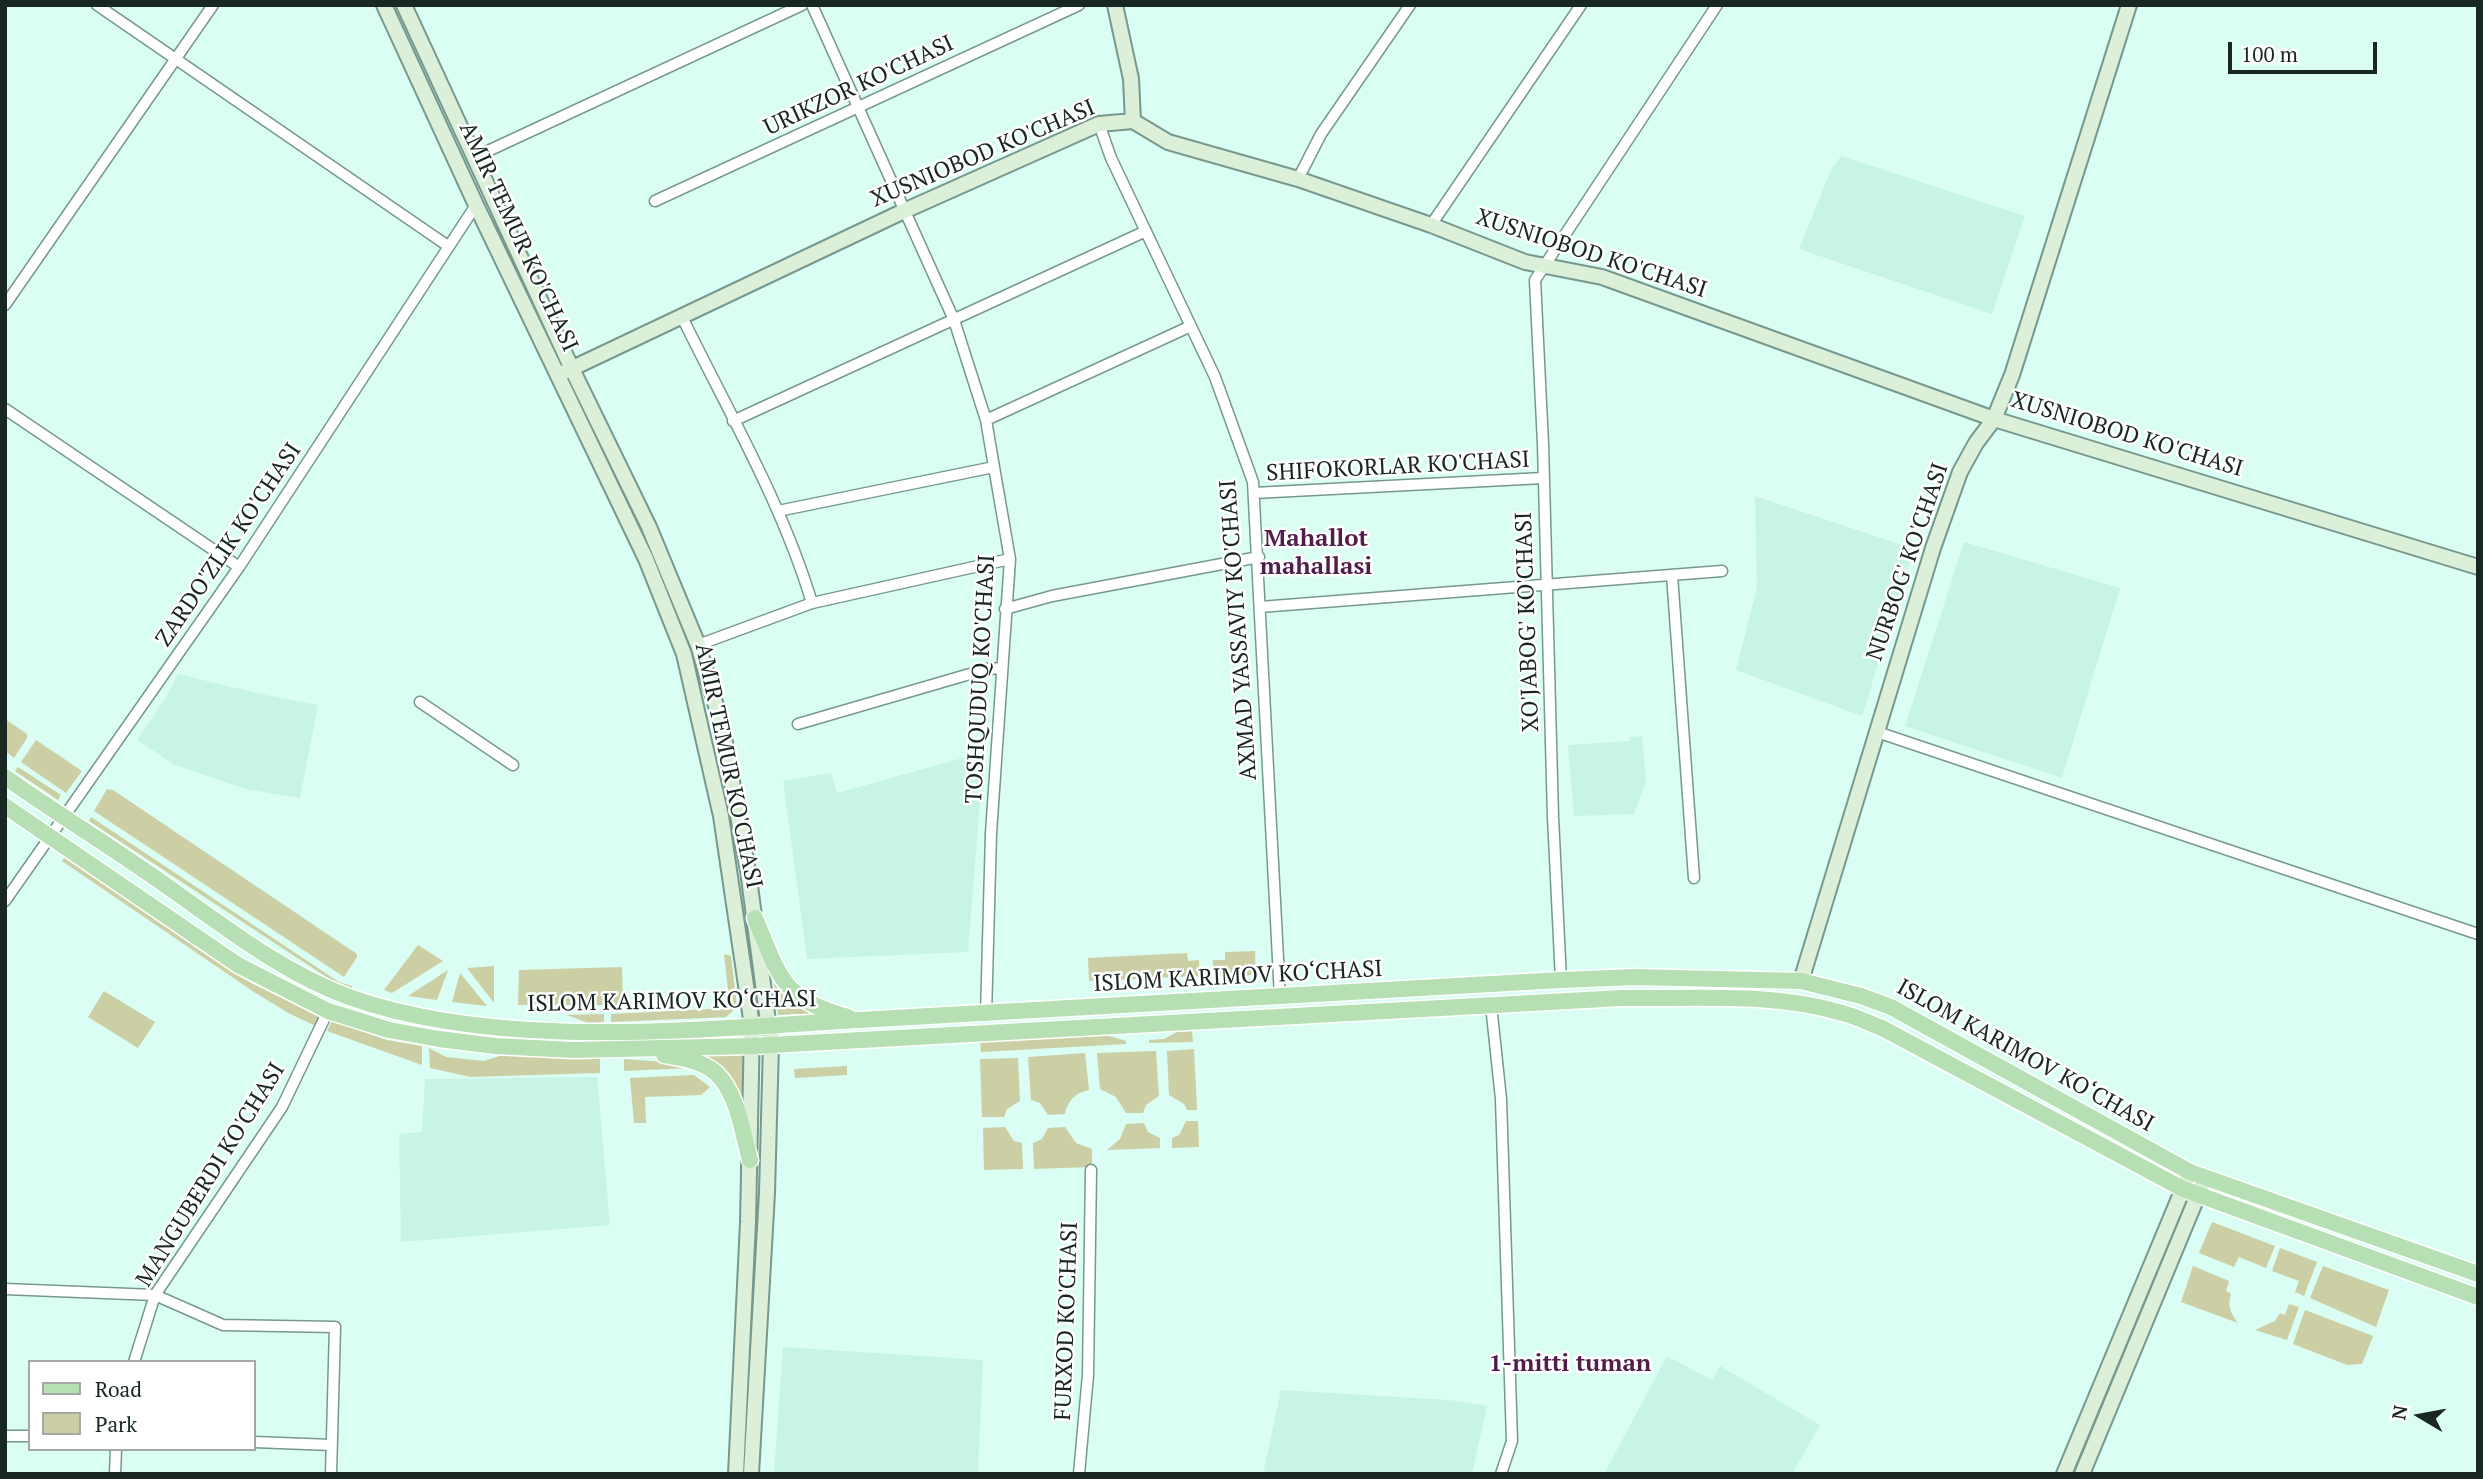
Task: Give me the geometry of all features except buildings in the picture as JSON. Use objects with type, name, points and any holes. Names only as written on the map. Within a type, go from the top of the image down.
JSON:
[{"type":"main road","name":"AMIR TEMUR KO'CHASI","points":[[384,5],[476,205],[646,559],[684,654],[720,816],[752,1026],[750,1160],[736,1474]]},
{"type":"main road","name":"AMIR TEMUR KO'CHASI","points":[[404,5],[572,369],[649,527],[698,645],[722,726],[738,808],[771,1044],[767,1193],[751,1474]]},
{"type":"main road","points":[[1115,5],[1131,79],[1133,121]]},
{"type":"main road","name":"NURBOG' KO'CHASI","points":[[1801,981],[1933,548],[1960,472],[1976,443],[1994,419],[2015,362],[2129,5]]},
{"type":"main road","name":"XUSNIOBOD KO'CHASI","points":[[558,375],[904,211],[1099,124],[1133,121],[1168,142],[1298,179],[1431,225],[1525,262],[1602,277],[1994,419],[2478,567]]},
{"type":"main road","name":"ISLOM KARIMOV KO‘CHASI","points":[[5,777],[161,882],[239,940],[329,989],[400,1013],[516,1028],[608,1031],[769,1026],[1561,980],[1622,978],[1801,981],[1861,996],[1891,1007],[2198,1175],[2478,1274]]},
{"type":"main road","name":"ISLOM KARIMOV KO‘CHASI","points":[[5,806],[238,965],[328,1011],[389,1030],[439,1039],[560,1049],[753,1046],[1622,998],[1745,999],[1796,1003],[1842,1013],[1882,1028],[2190,1192],[2478,1297]]},
{"type":"main road","points":[[755,919],[784,982],[797,996],[813,1005],[861,1020]]},
{"type":"main road","points":[[1622,978],[1615,986],[1616,992],[1622,998]]},
{"type":"main road","points":[[637,1049],[691,1060],[714,1071],[733,1098],[750,1160]]},
{"type":"main road","points":[[2064,1474],[2198,1175]]},
{"type":"main road","points":[[2082,1474],[2190,1192]]},
{"type":"street","points":[[97,5],[448,246]]},
{"type":"street","points":[[5,305],[213,5]]},
{"type":"street","points":[[475,157],[802,5]]},
{"type":"street","name":"TOSHQUDUQ KO'CHASI","points":[[812,5],[954,320],[986,420],[1010,559],[991,833],[986,1015]]},
{"type":"street","name":"URIKZOR KO'CHASI","points":[[655,201],[1079,5]]},
{"type":"street","points":[[1298,179],[1321,134],[1410,5]]},
{"type":"street","points":[[1431,225],[1581,5]]},
{"type":"street","name":"XO'JABOG' KO'CHASI","points":[[1561,980],[1535,280],[1717,5]]},
{"type":"street","name":"AXMAD YASSAVIY KO'CHASI","points":[[1099,124],[1111,158],[1215,377],[1253,482],[1280,997]]},
{"type":"street","name":"ZARDO'ZLIK KO'CHASI","points":[[5,901],[239,567],[476,205]]},
{"type":"street","points":[[733,421],[1146,231]]},
{"type":"street","points":[[682,317],[778,511],[812,603]]},
{"type":"street","points":[[986,420],[1191,326]]},
{"type":"street","points":[[5,409],[239,567]]},
{"type":"street","points":[[778,511],[994,467]]},
{"type":"street","name":"SHIFOKORLAR KO'CHASI","points":[[1254,493],[1544,478]]},
{"type":"street","points":[[1005,609],[1052,597],[1259,557]]},
{"type":"street","points":[[698,645],[812,603],[1010,559]]},
{"type":"street","points":[[1260,607],[1721,571]]},
{"type":"street","points":[[1672,575],[1694,878]]},
{"type":"street","points":[[798,724],[987,669],[1002,668]]},
{"type":"street","points":[[421,702],[513,765]]},
{"type":"street","points":[[1877,732],[2478,934]]},
{"type":"street","points":[[1491,1006],[1501,1099],[1512,1441],[1501,1474]]},
{"type":"street","name":"MANGUBERDI KO'CHASI","points":[[135,1360],[155,1295],[282,1107],[328,1011]]},
{"type":"street","name":"FURXOD KO'CHASI","points":[[1079,1474],[1088,1375],[1091,1170]]},
{"type":"street","points":[[5,1289],[155,1295],[223,1325],[335,1327],[331,1474]]},
{"type":"street","points":[[5,1436],[28,1436]]},
{"type":"street","points":[[256,1442],[332,1445]]},
{"type":"street","points":[[115,1474],[116,1451]]},
{"type":"shaded area","points":[[1841,156],[2025,216],[1992,314],[1799,249],[1831,170]]},
{"type":"shaded area","points":[[1755,496],[1914,549],[1862,716],[1736,670],[1757,588]]},
{"type":"shaded area","points":[[1964,542],[2120,588],[2062,778],[1905,726]]},
{"type":"shaded area","points":[[178,674],[318,705],[300,798],[246,789],[175,765],[137,740]]},
{"type":"shaded area","points":[[1642,736],[1646,782],[1634,814],[1574,816],[1568,745],[1630,741],[1630,737]]},
{"type":"shaded area","points":[[984,752],[968,952],[807,959],[783,781],[831,773],[837,793]]},
{"type":"shaded area","points":[[597,1077],[610,1225],[401,1242],[399,1134],[422,1132],[425,1079]]},
{"type":"shaded area","points":[[783,1347],[983,1360],[978,1474],[774,1474]]},
{"type":"shaded area","points":[[1667,1356],[1712,1380],[1720,1366],[1820,1425],[1792,1474],[1604,1474]]},
{"type":"shaded area","points":[[1281,1390],[1449,1400],[1487,1406],[1472,1474],[1263,1474]]},
{"type":"green space","points":[[5,719],[27,734],[14,758],[5,751]]},
{"type":"green space","points":[[36,740],[82,771],[66,793],[21,762]]},
{"type":"green space","points":[[18,767],[61,795],[58,800],[15,771]]},
{"type":"green space","points":[[107,789],[113,790],[357,954],[344,977],[94,811]]},
{"type":"green space","points":[[91,817],[339,982],[352,986],[351,990],[337,984],[89,821]]},
{"type":"green space","points":[[66,856],[253,984],[320,1016],[316,1026],[254,992],[62,861]]},
{"type":"green space","points":[[418,945],[443,961],[392,993],[384,990]]},
{"type":"green space","points":[[1255,951],[1256,975],[1213,976],[1213,960],[1225,960],[1225,952]]},
{"type":"green space","points":[[1187,953],[1188,961],[1199,960],[1199,976],[1089,981],[1088,958]]},
{"type":"green space","points":[[724,954],[731,956],[737,1007],[726,1017],[611,1022],[611,1014],[730,1008]]},
{"type":"green space","points":[[494,966],[494,1003],[467,968]]},
{"type":"green space","points":[[622,967],[623,1005],[518,1005],[519,970]]},
{"type":"green space","points":[[448,970],[437,1000],[408,996]]},
{"type":"green space","points":[[460,973],[487,1006],[452,1002]]},
{"type":"green space","points":[[773,973],[820,1013],[778,1015]]},
{"type":"green space","points":[[104,991],[155,1022],[138,1048],[88,1017]]},
{"type":"green space","points":[[604,1014],[604,1022],[588,1023],[567,1015]]},
{"type":"green space","points":[[332,1021],[387,1040],[422,1046],[422,1065],[327,1031]]},
{"type":"green space","points":[[1181,1030],[1192,1030],[1193,1042],[1149,1043],[1149,1040],[1164,1039]]},
{"type":"green space","points":[[1103,1034],[1126,1041],[1126,1044],[981,1052],[980,1040]]},
{"type":"green space","points":[[429,1048],[446,1057],[484,1061],[503,1055],[600,1058],[600,1073],[470,1077],[430,1068]]},
{"type":"green space","points":[[1194,1049],[1197,1110],[1187,1110],[1184,1104],[1169,1095],[1167,1051]]},
{"type":"green space","points":[[1156,1051],[1159,1096],[1146,1105],[1143,1113],[1126,1113],[1116,1097],[1100,1089],[1097,1053]]},
{"type":"green space","points":[[1085,1053],[1089,1090],[1073,1098],[1065,1114],[1048,1115],[1040,1103],[1031,1100],[1028,1057]]},
{"type":"green space","points":[[744,1055],[741,1110],[691,1056]]},
{"type":"green space","points":[[1018,1058],[1020,1101],[1007,1109],[1004,1117],[982,1117],[980,1059]]},
{"type":"green space","points":[[624,1059],[678,1063],[690,1068],[624,1071]]},
{"type":"green space","points":[[847,1066],[847,1075],[795,1078],[794,1069]]},
{"type":"green space","points":[[694,1075],[710,1087],[701,1095],[645,1097],[646,1123],[634,1123],[630,1078]]},
{"type":"green space","points":[[1186,1121],[1198,1121],[1199,1147],[1172,1148],[1172,1138],[1179,1135]]},
{"type":"green space","points":[[1144,1123],[1148,1132],[1160,1138],[1160,1148],[1107,1150],[1120,1139],[1126,1124]]},
{"type":"green space","points":[[1005,1127],[1014,1141],[1022,1143],[1023,1169],[984,1170],[983,1128]]},
{"type":"green space","points":[[1065,1127],[1076,1143],[1092,1149],[1092,1167],[1034,1169],[1033,1143],[1042,1139],[1048,1128]]},
{"type":"green space","points":[[2212,1222],[2275,1246],[2266,1268],[2239,1257],[2234,1267],[2199,1253]]},
{"type":"green space","points":[[2280,1248],[2317,1262],[2304,1296],[2295,1292],[2299,1281],[2272,1271]]},
{"type":"green space","points":[[2193,1266],[2229,1281],[2226,1291],[2231,1294],[2230,1309],[2238,1323],[2181,1302]]},
{"type":"green space","points":[[2323,1266],[2389,1290],[2376,1327],[2310,1298]]},
{"type":"green space","points":[[2289,1304],[2299,1307],[2287,1340],[2255,1330],[2275,1321],[2280,1313],[2285,1315]]},
{"type":"green space","points":[[2305,1310],[2373,1336],[2362,1364],[2347,1365],[2293,1344]]},
{"type":"district","name":"Mahallot mahallasi","points":[[1316,553]]},
{"type":"district","name":"1-mitti tuman","points":[[1570,1364]]}]
